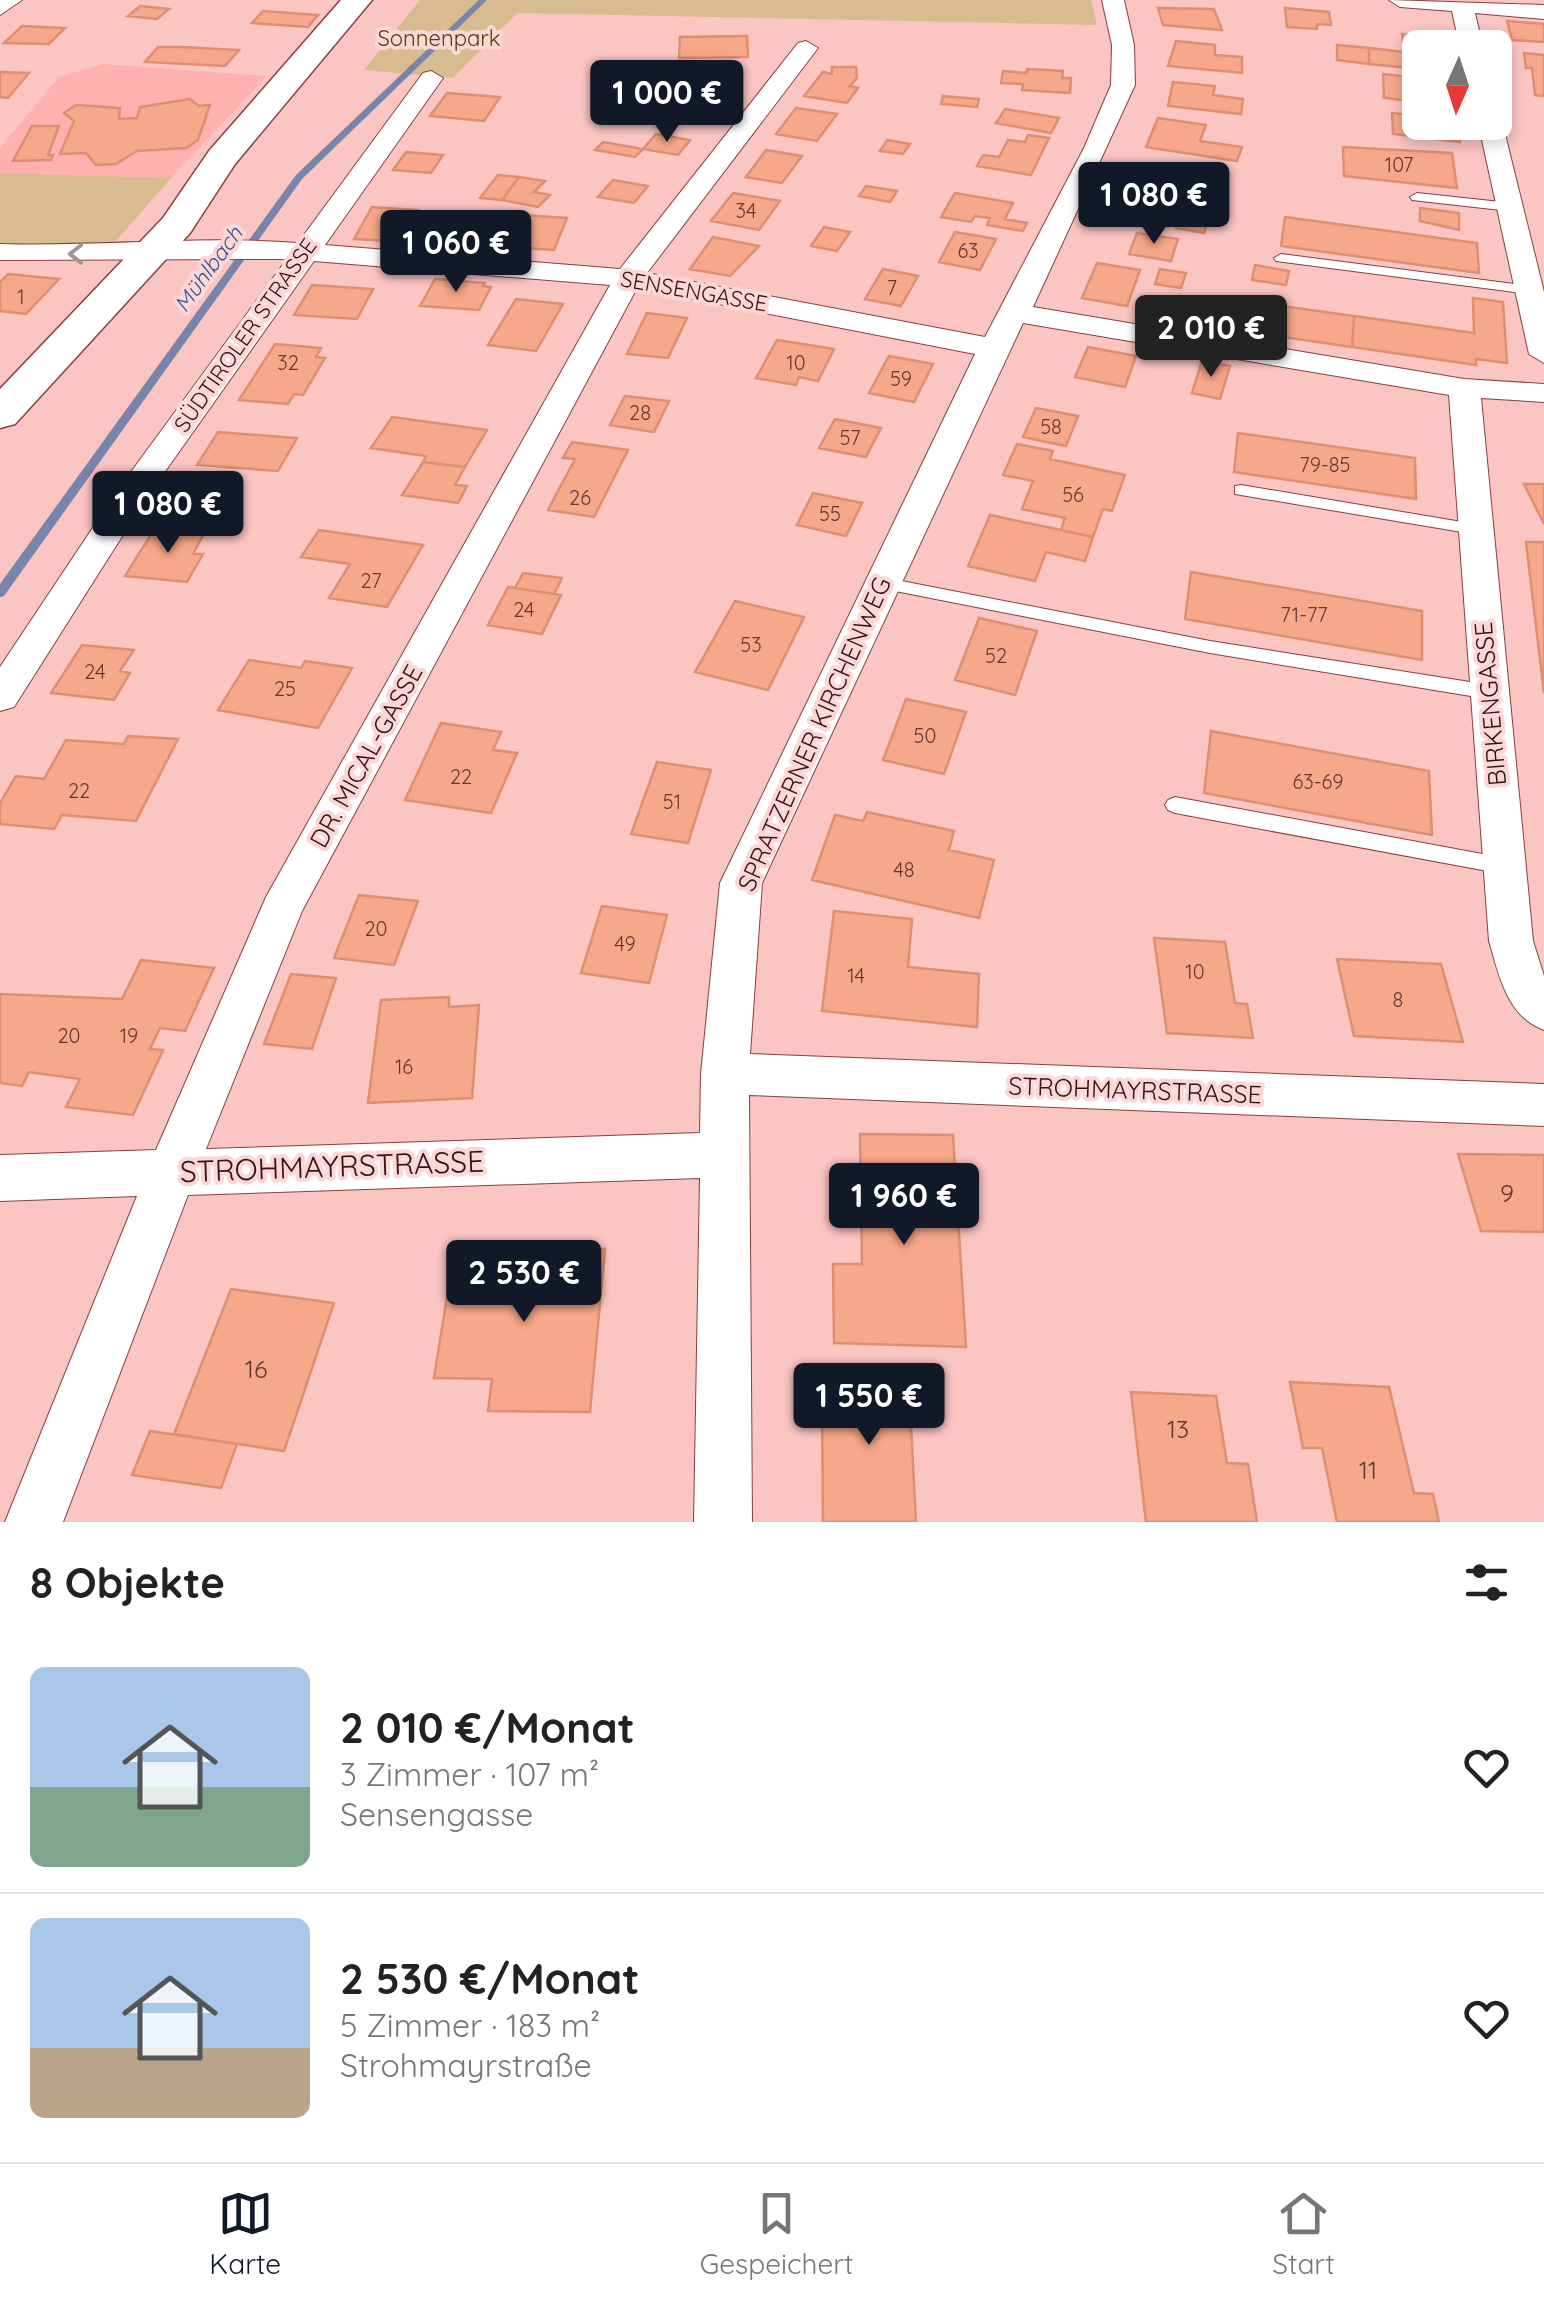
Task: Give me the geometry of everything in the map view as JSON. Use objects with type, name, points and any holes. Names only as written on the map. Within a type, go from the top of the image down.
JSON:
[{"type":"street","points":[[0,8],[11,0]]},
{"type":"street","points":[[0,415],[177,225],[221,158],[357,0]]},
{"type":"street","name":"SPRATZERNER KIRCHENWEG","points":[[723,1522],[725,1074],[742,883],[993,348],[1015,313],[1097,148],[1123,85],[1123,45],[1113,0]]},
{"type":"street","points":[[1400,0],[1544,12]]},
{"type":"street","points":[[1462,4],[1468,30]]},
{"type":"street","name":"DR. MICAL-GASSE","points":[[34,1522],[170,1173],[281,910],[628,278],[806,48]]},
{"type":"street","name":"SÜDTIROLER STRASSE","points":[[0,697],[291,250],[431,78]]},
{"type":"street","points":[[1494,140],[1544,354]]},
{"type":"street","name":"SENSENGASSE","points":[[0,252],[85,255],[152,248],[291,250],[628,278],[993,348]]},
{"type":"street","points":[[1015,313],[1464,388],[1544,392]]},
{"type":"street","name":"BIRKENGASSE","points":[[1464,388],[1504,866],[1516,965],[1542,1007]]},
{"type":"street","name":"STROHMAYRSTRASSE","points":[[725,1074],[1544,1105]]},
{"type":"street","name":"STROHMAYRSTRASSE","points":[[0,1178],[723,1155]]},
{"type":"lane","points":[[1417,197],[1510,207]]},
{"type":"lane","points":[[1281,258],[1529,290]]},
{"type":"lane","points":[[1242,490],[1474,529]]},
{"type":"lane","points":[[882,583],[1210,647],[1489,692]]},
{"type":"lane","points":[[1175,804],[1504,866]]},
{"type":"shaded area","points":[[103,64],[267,76],[171,178],[0,173],[0,148],[59,77]]},
{"type":"green space","name":"Sonnenpark","points":[[420,0],[1091,0],[1097,25],[517,13],[453,78],[364,70]]},
{"type":"green space","points":[[0,173],[171,178],[117,240],[90,248],[0,245]]},
{"type":"building","points":[[140,6],[169,9],[157,19],[128,16]]},
{"type":"building","points":[[1158,8],[1214,9],[1222,30],[1163,25]]},
{"type":"building","points":[[1285,8],[1329,12],[1331,25],[1317,24],[1317,29],[1287,27]]},
{"type":"building","points":[[263,11],[318,15],[308,27],[252,23]]},
{"type":"building","points":[[1507,21],[1544,24],[1544,42],[1512,40]]},
{"type":"building","points":[[22,26],[65,28],[49,44],[4,43]]},
{"type":"building","points":[[747,36],[748,57],[679,58],[680,37]]},
{"type":"building","points":[[1176,41],[1215,45],[1215,55],[1242,57],[1242,73],[1168,66]]},
{"type":"building","points":[[1337,45],[1369,48],[1369,64],[1337,60]]},
{"type":"building","points":[[158,47],[239,50],[225,66],[145,62]]},
{"type":"building","points":[[1369,48],[1402,52],[1402,67],[1369,64]]},
{"type":"building","points":[[1524,53],[1544,55],[1544,96],[1535,95],[1532,68],[1526,68]]},
{"type":"building","points":[[832,67],[856,67],[857,78],[850,86],[858,88],[847,103],[804,96],[823,72],[832,74]]},
{"type":"building","points":[[1027,69],[1063,71],[1062,78],[1071,78],[1070,93],[1022,90],[1023,84],[1001,83],[1003,71],[1027,73]]},
{"type":"building","points":[[0,72],[29,73],[8,98],[0,97]]},
{"type":"building","points":[[1383,74],[1402,76],[1402,100],[1384,98]]},
{"type":"building","points":[[1173,82],[1215,86],[1213,95],[1243,99],[1241,114],[1168,106]]},
{"type":"building","points":[[447,93],[500,97],[484,121],[430,116]]},
{"type":"building","points":[[688,96],[722,101],[710,116],[676,111]]},
{"type":"building","points":[[943,96],[979,99],[977,107],[941,104]]},
{"type":"building","points":[[190,99],[199,106],[210,105],[198,140],[186,148],[137,151],[116,164],[96,165],[86,153],[60,154],[74,121],[64,113],[76,105],[120,108],[119,119],[137,118],[140,107]]},
{"type":"building","points":[[796,108],[837,114],[817,141],[776,134]]},
{"type":"building","points":[[1005,109],[1059,118],[1051,133],[996,123]]},
{"type":"building","points":[[1392,113],[1402,114],[1402,135],[1393,134]]},
{"type":"building","points":[[1158,118],[1206,125],[1200,141],[1242,147],[1237,161],[1146,147]]},
{"type":"building","points":[[32,126],[59,126],[48,155],[53,155],[51,160],[13,161]]},
{"type":"building","points":[[656,134],[690,140],[678,155],[643,149]]},
{"type":"building","points":[[1028,135],[1049,138],[1031,175],[977,166],[983,155],[999,157],[1008,140],[1025,142]]},
{"type":"building","points":[[887,140],[910,144],[903,154],[880,151]]},
{"type":"building","points":[[603,142],[643,149],[635,157],[595,150]]},
{"type":"building","points":[[1343,147],[1452,153],[1457,188],[1344,176]]},
{"type":"building","points":[[766,150],[802,156],[782,183],[746,177]]},
{"type":"building","points":[[406,152],[443,155],[431,173],[393,170]]},
{"type":"building","points":[[498,175],[519,177],[502,200],[480,198]]},
{"type":"building","points":[[519,177],[545,181],[534,192],[550,195],[538,207],[502,200]]},
{"type":"building","points":[[613,180],[648,186],[634,203],[598,197]]},
{"type":"building","points":[[1131,180],[1171,186],[1164,206],[1124,199]]},
{"type":"building","points":[[866,186],[897,191],[890,202],[859,196]]},
{"type":"building","points":[[733,193],[780,201],[759,230],[711,221]]},
{"type":"building","points":[[955,193],[1013,203],[1005,219],[1027,223],[1023,231],[987,225],[990,218],[975,216],[971,222],[941,217]]},
{"type":"building","points":[[1187,199],[1215,203],[1213,212],[1227,215],[1225,223],[1208,220],[1204,233],[1176,228]]},
{"type":"building","points":[[372,207],[418,210],[409,228],[457,230],[462,224],[482,225],[468,245],[354,239]]},
{"type":"building","points":[[1420,208],[1459,213],[1459,230],[1420,221]]},
{"type":"building","points":[[521,215],[567,218],[554,250],[507,247]]},
{"type":"building","points":[[1285,217],[1477,243],[1479,273],[1281,246]]},
{"type":"building","points":[[824,227],[850,232],[837,251],[811,246]]},
{"type":"building","points":[[955,232],[996,239],[980,270],[939,262]]},
{"type":"building","points":[[1137,233],[1178,239],[1171,261],[1129,254]]},
{"type":"building","points":[[713,237],[759,246],[730,276],[690,269]]},
{"type":"building","points":[[1097,263],[1140,270],[1127,306],[1082,298]]},
{"type":"building","points":[[1255,265],[1289,271],[1286,285],[1252,280]]},
{"type":"building","points":[[883,269],[918,276],[901,306],[865,299]]},
{"type":"building","points":[[1160,269],[1186,273],[1181,288],[1155,284]]},
{"type":"building","points":[[8,274],[59,279],[26,314],[0,311],[0,282]]},
{"type":"building","points":[[435,279],[485,283],[483,286],[491,287],[479,310],[420,306]]},
{"type":"building","points":[[312,285],[373,289],[357,319],[294,315]]},
{"type":"building","points":[[1473,298],[1503,302],[1507,363],[1476,359],[1476,365],[1352,347],[1354,316],[1474,333]]},
{"type":"building","points":[[516,299],[563,304],[536,351],[488,345]]},
{"type":"building","points":[[1253,302],[1354,316],[1352,347],[1249,332]]},
{"type":"building","points":[[647,313],[687,318],[668,358],[627,354]]},
{"type":"building","points":[[777,340],[834,349],[818,381],[799,377],[796,385],[756,378]]},
{"type":"building","points":[[275,344],[321,348],[316,357],[325,358],[303,395],[294,394],[288,404],[239,400]]},
{"type":"building","points":[[1088,347],[1136,356],[1125,387],[1075,377]]},
{"type":"building","points":[[889,356],[933,364],[914,402],[869,393]]},
{"type":"building","points":[[1202,361],[1230,366],[1220,399],[1192,393]]},
{"type":"building","points":[[625,396],[669,401],[654,432],[610,425]]},
{"type":"building","points":[[1036,408],[1078,416],[1066,446],[1023,437]]},
{"type":"building","points":[[392,417],[487,430],[465,467],[423,462],[426,456],[371,448]]},
{"type":"building","points":[[835,419],[881,428],[866,457],[819,448]]},
{"type":"building","points":[[218,432],[297,438],[278,471],[197,465]]},
{"type":"building","points":[[1238,433],[1415,458],[1416,499],[1234,472]]},
{"type":"building","points":[[572,442],[628,450],[594,517],[548,510],[575,459],[563,458]]},
{"type":"building","points":[[1017,444],[1053,451],[1050,459],[1125,475],[1112,511],[1103,509],[1093,537],[1061,530],[1065,518],[1022,509],[1033,481],[1003,475]]},
{"type":"building","points":[[423,462],[465,467],[455,485],[467,486],[458,503],[402,495]]},
{"type":"building","points":[[1524,484],[1544,484],[1544,524]]},
{"type":"building","points":[[813,493],[862,503],[846,536],[797,525]]},
{"type":"building","points":[[990,515],[1093,537],[1085,561],[1046,552],[1035,581],[968,566]]},
{"type":"building","points":[[155,528],[205,532],[193,554],[203,554],[187,582],[125,576]]},
{"type":"building","points":[[319,530],[423,545],[387,607],[329,598],[350,564],[301,557]]},
{"type":"building","points":[[1526,542],[1544,542],[1544,693]]},
{"type":"building","points":[[1191,572],[1422,611],[1422,660],[1185,619]]},
{"type":"building","points":[[523,573],[562,578],[554,594],[515,588]]},
{"type":"building","points":[[508,587],[561,595],[542,634],[488,625]]},
{"type":"building","points":[[735,601],[804,617],[768,690],[695,672]]},
{"type":"building","points":[[979,618],[1037,631],[1015,695],[955,680]]},
{"type":"building","points":[[82,645],[134,650],[120,671],[130,673],[114,700],[51,693]]},
{"type":"building","points":[[249,660],[301,668],[305,661],[352,668],[318,728],[218,710]]},
{"type":"building","points":[[906,699],[966,712],[944,774],[883,760]]},
{"type":"building","points":[[441,723],[501,732],[493,750],[517,753],[491,813],[405,800]]},
{"type":"building","points":[[1211,731],[1429,771],[1432,835],[1204,793]]},
{"type":"building","points":[[128,736],[178,739],[136,821],[62,815],[54,829],[0,824],[0,803],[16,776],[44,779],[66,740],[124,744]]},
{"type":"building","points":[[657,762],[711,770],[688,843],[631,834]]},
{"type":"building","points":[[867,812],[954,831],[949,850],[994,860],[979,918],[812,880],[835,815],[863,821]]},
{"type":"building","points":[[359,895],[418,901],[394,965],[334,958]]},
{"type":"building","points":[[602,906],[667,915],[649,983],[581,973]]},
{"type":"building","points":[[834,911],[912,919],[908,967],[979,974],[977,1027],[822,1011]]},
{"type":"building","points":[[1154,938],[1225,942],[1235,1003],[1247,1004],[1253,1038],[1167,1033]]},
{"type":"building","points":[[1337,959],[1441,964],[1463,1042],[1354,1036]]},
{"type":"building","points":[[141,960],[214,968],[185,1031],[160,1028],[150,1049],[163,1050],[133,1115],[66,1107],[80,1079],[29,1072],[22,1086],[0,1083],[0,994],[122,999]]},
{"type":"building","points":[[291,974],[336,978],[312,1049],[264,1044]]},
{"type":"building","points":[[449,997],[449,1007],[479,1005],[472,1098],[368,1103],[381,1000]]},
{"type":"building","points":[[860,1134],[953,1135],[966,1347],[834,1343],[833,1264],[862,1264]]},
{"type":"building","points":[[1458,1154],[1544,1155],[1544,1232],[1481,1231]]},
{"type":"building","points":[[455,1247],[605,1249],[590,1412],[488,1411],[492,1379],[434,1378]]},
{"type":"building","points":[[231,1289],[334,1303],[284,1451],[174,1434]]},
{"type":"building","points":[[839,1366],[908,1367],[916,1522],[823,1522],[822,1408],[839,1407]]},
{"type":"building","points":[[1290,1382],[1389,1387],[1414,1493],[1433,1494],[1439,1522],[1337,1522],[1322,1448],[1303,1448]]},
{"type":"building","points":[[1131,1392],[1216,1396],[1227,1463],[1248,1464],[1257,1522],[1146,1522]]},
{"type":"building","points":[[150,1431],[237,1444],[221,1488],[132,1475]]},
{"type":"waterway","name":"Mühlbach","points":[[0,593],[299,177],[483,0]]}]
